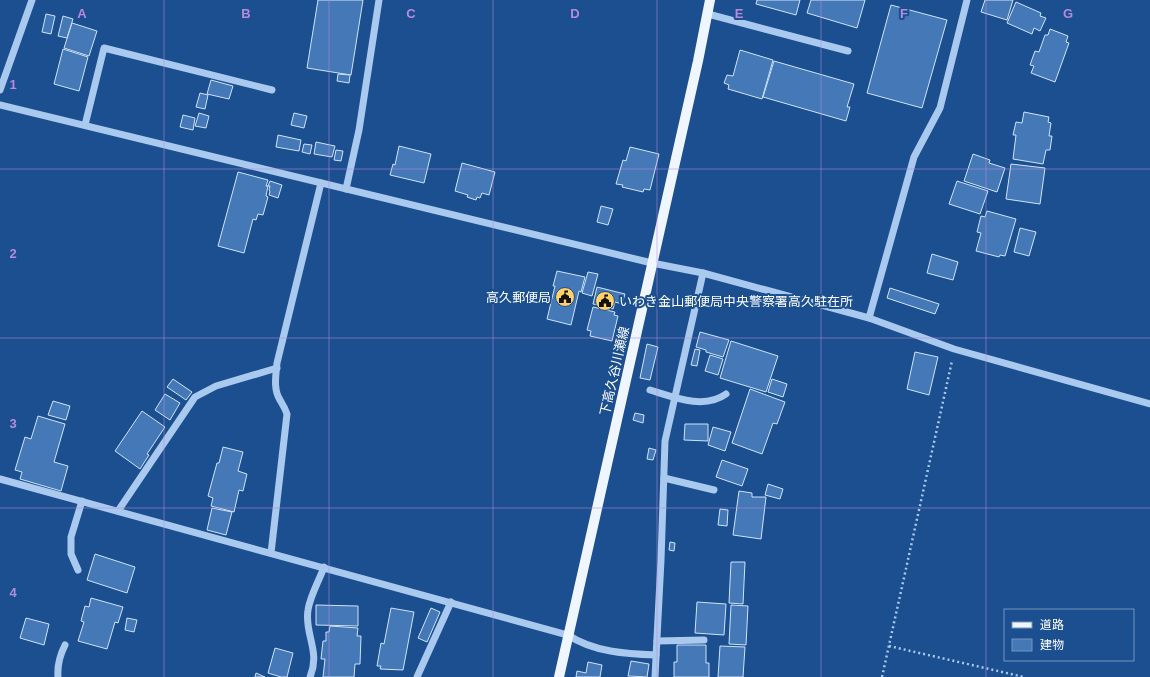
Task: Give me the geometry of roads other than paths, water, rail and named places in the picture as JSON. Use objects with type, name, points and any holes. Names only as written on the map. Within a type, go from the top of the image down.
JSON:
[{"type":"main road","name":"下高久谷川瀬線","points":[[559,677],[710,0]]},
{"type":"street","points":[[0,90],[32,0]]},
{"type":"street","points":[[346,189],[359,130],[379,0]]},
{"type":"street","points":[[869,318],[914,157],[940,108],[967,0]]},
{"type":"street","points":[[708,14],[848,51]]},
{"type":"street","points":[[85,125],[104,48],[272,90]]},
{"type":"street","points":[[0,105],[652,263],[703,273],[869,318],[954,349],[1150,404]]},
{"type":"street","points":[[271,553],[287,414],[285,406],[280,400],[276,388],[276,368],[321,183]]},
{"type":"street","points":[[655,677],[662,560],[666,441],[674,397],[703,273]]},
{"type":"street","points":[[118,511],[195,397],[216,386],[276,368]]},
{"type":"street","points":[[650,390],[689,401],[709,401],[720,399],[726,394]]},
{"type":"street","points":[[664,478],[714,490]]},
{"type":"street","points":[[0,479],[451,602],[568,635],[578,642],[621,653],[656,655]]},
{"type":"street","points":[[78,570],[71,554],[71,537],[82,501]]},
{"type":"street","points":[[310,677],[314,659],[308,626],[308,611],[324,567]]},
{"type":"street","points":[[417,677],[451,602]]},
{"type":"street","points":[[657,641],[704,640]]},
{"type":"street","points":[[58,677],[57,668],[61,652],[65,645]]},
{"type":"place","name":"高久郵便局","points":[[565,297]]},
{"type":"place","name":"いわき金山郵便局中央警察署高久駐在所","points":[[605,301]]}]
